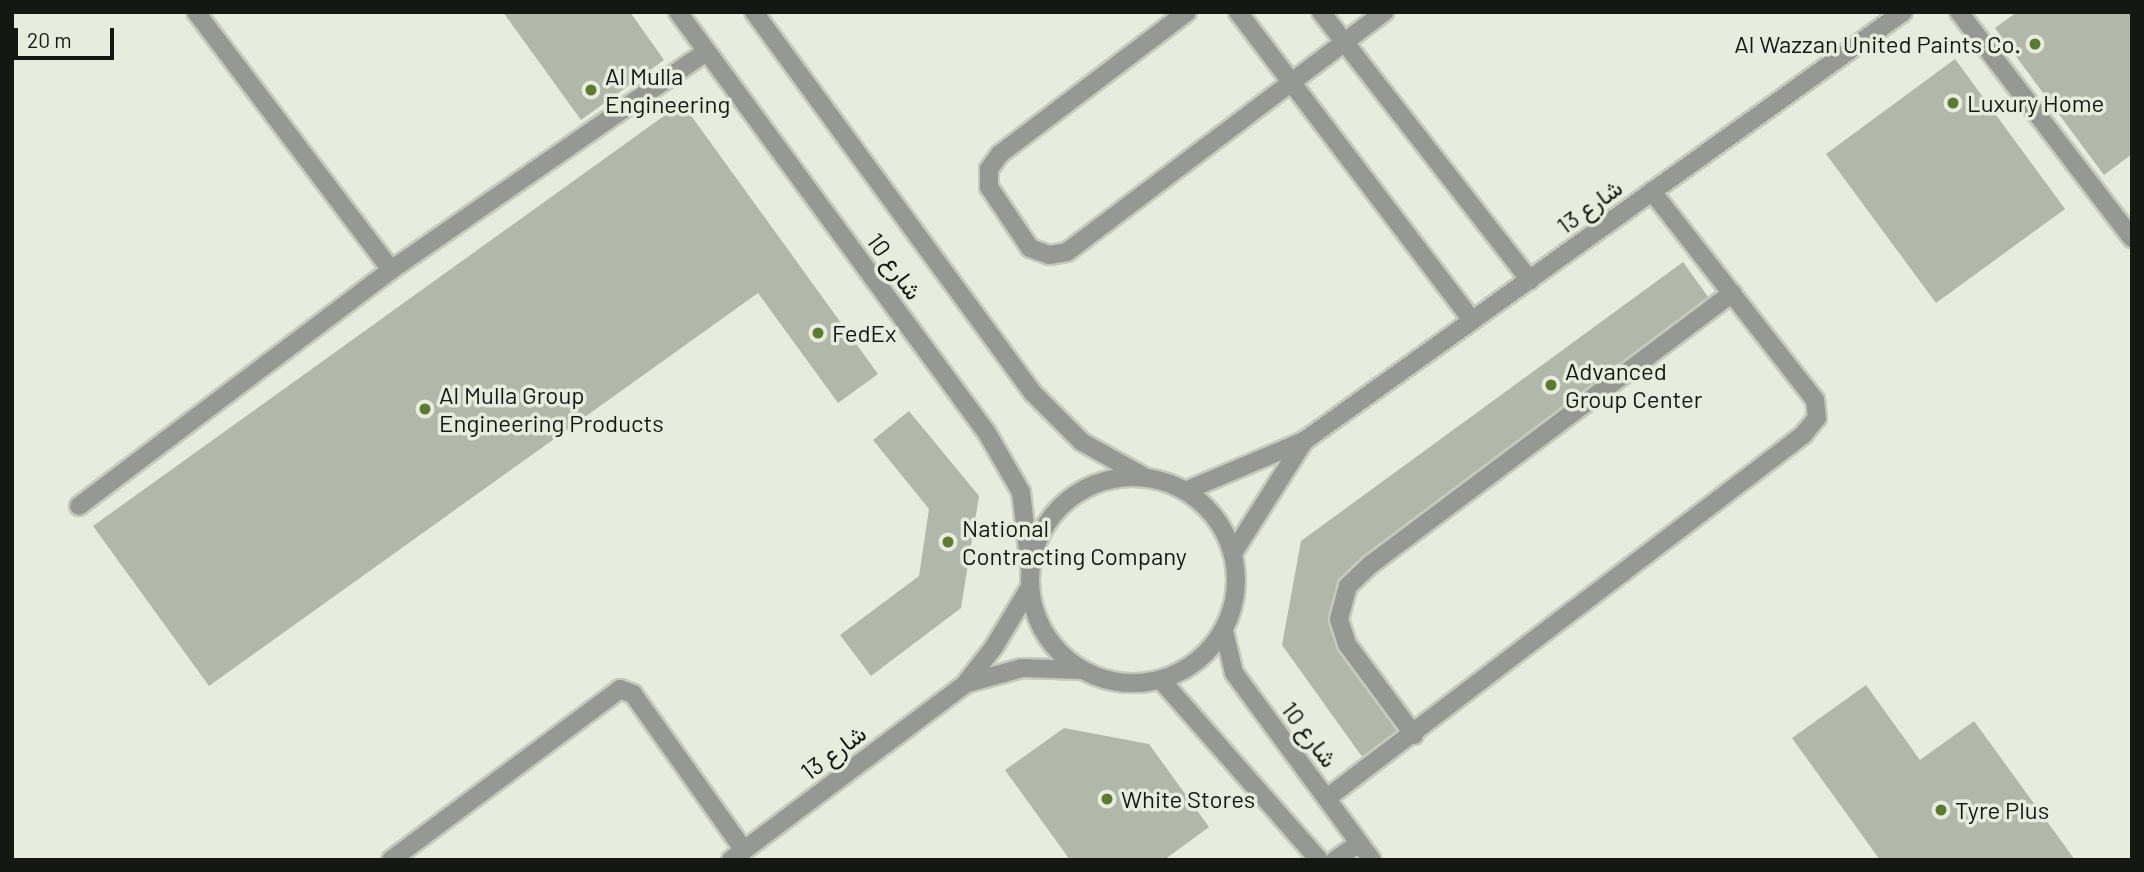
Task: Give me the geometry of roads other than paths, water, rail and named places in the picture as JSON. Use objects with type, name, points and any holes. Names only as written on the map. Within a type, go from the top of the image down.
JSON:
[{"type":"street","points":[[196,12],[391,271]]},
{"type":"street","name":"شارع 10","points":[[678,12],[987,433],[1021,492],[1030,568]]},
{"type":"street","name":"شارع 10","points":[[754,12],[1033,393],[1082,442],[1146,478]]},
{"type":"street","points":[[1187,12],[1000,154],[989,169],[989,187],[1030,248],[1049,255],[1067,252],[1384,12]]},
{"type":"street","points":[[1238,12],[1472,320]]},
{"type":"street","points":[[1321,12],[1530,280]]},
{"type":"street","name":"شارع 13","points":[[1185,491],[1304,440],[1903,12]]},
{"type":"street","points":[[1959,12],[2132,238]]},
{"type":"street","points":[[79,506],[391,271],[707,51]]},
{"type":"street","points":[[1327,798],[1414,735],[1803,435],[1817,418],[1815,400],[1652,191]]},
{"type":"street","points":[[1414,735],[1347,644],[1339,619],[1348,586],[1370,565],[1732,293]]},
{"type":"street","name":"شارع 13","points":[[1233,553],[1304,440]]},
{"type":"street","points":[[1146,478],[1185,491],[1215,517],[1233,553],[1236,593],[1224,631],[1197,661],[1161,680],[1121,682],[1082,670],[1051,644],[1040,627],[1030,587],[1030,568],[1043,529],[1070,499],[1106,481],[1146,478]]},
{"type":"street","name":"شارع 13","points":[[737,855],[965,684],[994,647],[1030,587]]},
{"type":"street","name":"شارع 10","points":[[1224,631],[1234,673],[1372,860]]},
{"type":"street","name":"شارع 13","points":[[965,684],[1022,668],[1082,670]]},
{"type":"street","points":[[1161,680],[1319,860]]},
{"type":"street","points":[[391,860],[624,689],[633,694],[737,855]]},
{"type":"street","points":[[1335,860],[1359,843]]},
{"type":"place","name":"Al Wazzan United Paints Co.","points":[[2035,44]]},
{"type":"place","name":"Al Mulla Engineering","points":[[591,90]]},
{"type":"place","name":"Luxury Home","points":[[1953,103]]},
{"type":"place","name":"FedEx","points":[[818,333]]},
{"type":"place","name":"Advanced Group Center","points":[[1551,385]]},
{"type":"place","name":"Al Mulla Group Engineering Products","points":[[425,409]]},
{"type":"place","name":"National Contracting Company","points":[[948,542]]},
{"type":"place","name":"White Stores","points":[[1107,799]]},
{"type":"place","name":"Tyre Plus","points":[[1941,810]]}]
